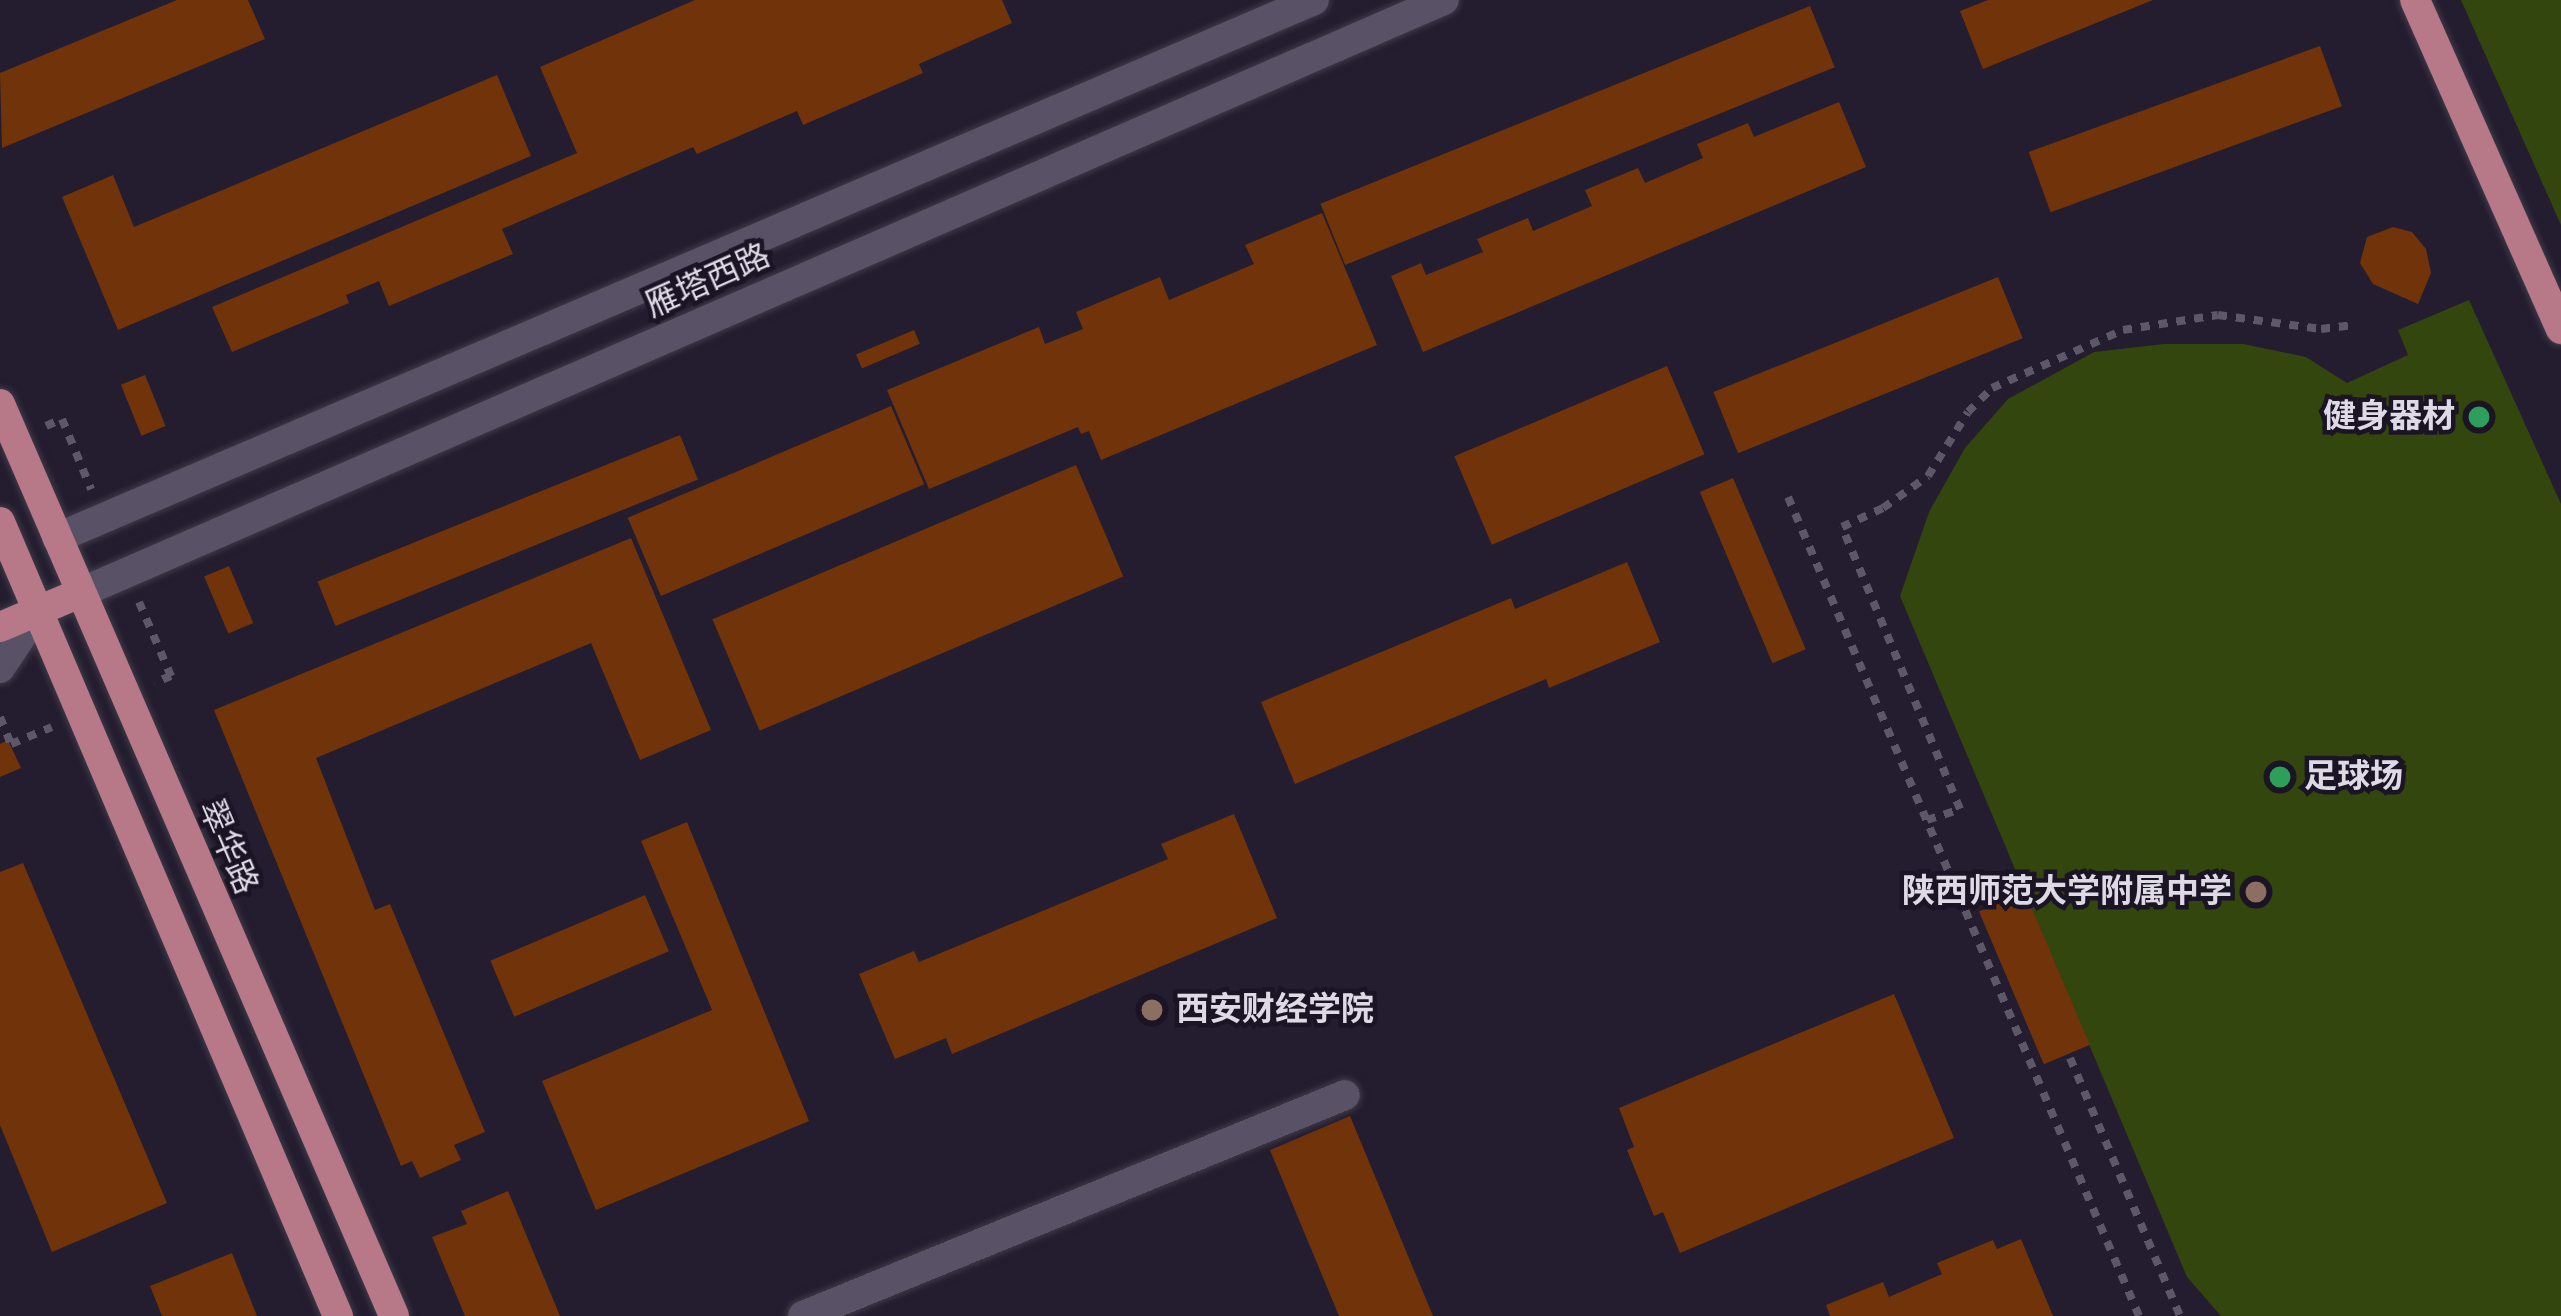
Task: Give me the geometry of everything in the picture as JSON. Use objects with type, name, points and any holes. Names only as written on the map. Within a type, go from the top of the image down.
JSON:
[{"type":"main road","points":[[2414,0],[2561,328]]},
{"type":"main road","name":"翠华路","points":[[0,404],[394,1316]]},
{"type":"main road","points":[[0,522],[5,556],[38,611],[338,1316]]},
{"type":"main road","name":"雁塔西路","points":[[5,556],[57,538]]},
{"type":"main road","name":"雁塔西路","points":[[0,628],[80,593]]},
{"type":"street","name":"雁塔西路","points":[[57,538],[1314,0]]},
{"type":"street","name":"雁塔西路","points":[[80,593],[1444,0]]},
{"type":"street","points":[[0,668],[38,611]]},
{"type":"street","points":[[803,1316],[1345,1096]]},
{"type":"path","points":[[1927,820],[1960,809],[1842,527],[1883,508],[1928,476],[1968,412],[1992,388],[2122,330],[2218,315],[2321,329],[2356,325]]},
{"type":"path","points":[[1788,497],[2139,1316]]},
{"type":"path","points":[[2070,1058],[2180,1316]]},
{"type":"green space","points":[[2461,0],[2561,0],[2561,225]]},
{"type":"green space","name":"陕西师范大学附属中学","points":[[2469,300],[2561,504],[2561,1316],[2221,1316],[2187,1277],[1900,596],[1929,512],[1965,448],[2008,399],[2094,352],[2164,344],[2243,344],[2306,357],[2347,383],[2408,355],[2398,330]]},
{"type":"building","points":[[177,0],[248,0],[265,39],[2,148],[0,73]]},
{"type":"building","points":[[695,0],[1002,0],[1012,23],[919,64],[923,73],[803,125],[797,111],[697,154],[693,147],[502,229],[513,254],[389,306],[379,281],[346,295],[349,303],[232,352],[212,307],[577,153],[540,67]]},
{"type":"building","points":[[1988,0],[2153,0],[1983,69],[1960,11]]},
{"type":"building","points":[[1810,6],[1835,67],[1345,265],[1320,204]]},
{"type":"building","points":[[2320,46],[2342,106],[2051,212],[2029,152]]},
{"type":"building","points":[[497,75],[531,156],[118,330],[62,197],[113,175],[134,227]]},
{"type":"building","points":[[1839,102],[1866,167],[1423,352],[1391,276],[1421,263],[1426,275],[1483,252],[1477,239],[1528,218],[1533,231],[1592,206],[1585,190],[1638,168],[1645,183],[1703,158],[1697,144],[1748,123],[1754,137]]},
{"type":"building","points":[[1322,213],[1377,345],[1101,460],[1089,431],[1081,434],[1078,427],[929,489],[887,390],[1039,327],[1045,344],[1083,329],[1076,312],[1160,277],[1169,300],[1254,264],[1245,245]]},
{"type":"building","points":[[2393,227],[2412,232],[2426,249],[2431,273],[2418,304],[2373,284],[2360,263],[2367,237]]},
{"type":"building","points":[[1998,277],[2023,338],[1738,453],[1713,392]]},
{"type":"building","points":[[914,330],[920,344],[862,368],[856,355]]},
{"type":"building","points":[[1667,366],[1705,454],[1492,545],[1454,456]]},
{"type":"building","points":[[145,375],[166,426],[141,436],[121,385]]},
{"type":"building","points":[[891,406],[924,484],[661,596],[628,518]]},
{"type":"building","points":[[680,435],[698,480],[335,626],[317,581]]},
{"type":"building","points":[[1076,465],[1123,576],[760,731],[712,619]]},
{"type":"building","points":[[1733,478],[1806,649],[1773,663],[1700,492]]},
{"type":"building","points":[[631,538],[711,730],[640,760],[591,643],[316,758],[375,910],[390,904],[485,1132],[454,1145],[461,1160],[420,1178],[412,1161],[401,1166],[214,710]]},
{"type":"building","points":[[1627,562],[1660,642],[1549,688],[1546,679],[1295,784],[1261,702],[1511,598],[1515,609]]},
{"type":"building","points":[[229,566],[253,623],[228,634],[204,577]]},
{"type":"building","points":[[8,740],[21,768],[0,777],[0,744]]},
{"type":"building","points":[[1234,814],[1277,918],[952,1054],[946,1038],[895,1059],[859,974],[914,951],[919,962],[1168,859],[1161,844]]},
{"type":"building","points":[[687,822],[809,1121],[596,1210],[542,1081],[712,1010],[641,841]]},
{"type":"building","points":[[23,863],[167,1203],[52,1252],[0,1125],[0,872]]},
{"type":"building","points":[[2025,892],[2090,1045],[2044,1064],[1979,912]]},
{"type":"building","points":[[645,895],[669,951],[514,1017],[490,961]]},
{"type":"building","points":[[1894,994],[1954,1138],[1680,1253],[1663,1212],[1654,1216],[1627,1150],[1634,1147],[1619,1108]]},
{"type":"building","points":[[1350,1116],[1433,1316],[1339,1316],[1270,1150]]},
{"type":"building","points":[[508,1191],[560,1316],[465,1316],[432,1237],[467,1224],[461,1211]]},
{"type":"building","points":[[2021,1239],[2053,1316],[1830,1316],[1826,1305],[1883,1282],[1889,1297],[1942,1274],[1937,1263],[1993,1240],[1997,1249]]},
{"type":"building","points":[[232,1253],[257,1316],[162,1316],[150,1286]]},
{"type":"place","name":"健身器材","points":[[2479,417]]},
{"type":"place","name":"足球场","points":[[2280,777]]},
{"type":"place","name":"陕西师范大学附属中学","points":[[2256,892]]},
{"type":"place","name":"西安财经学院","points":[[1152,1010]]}]
